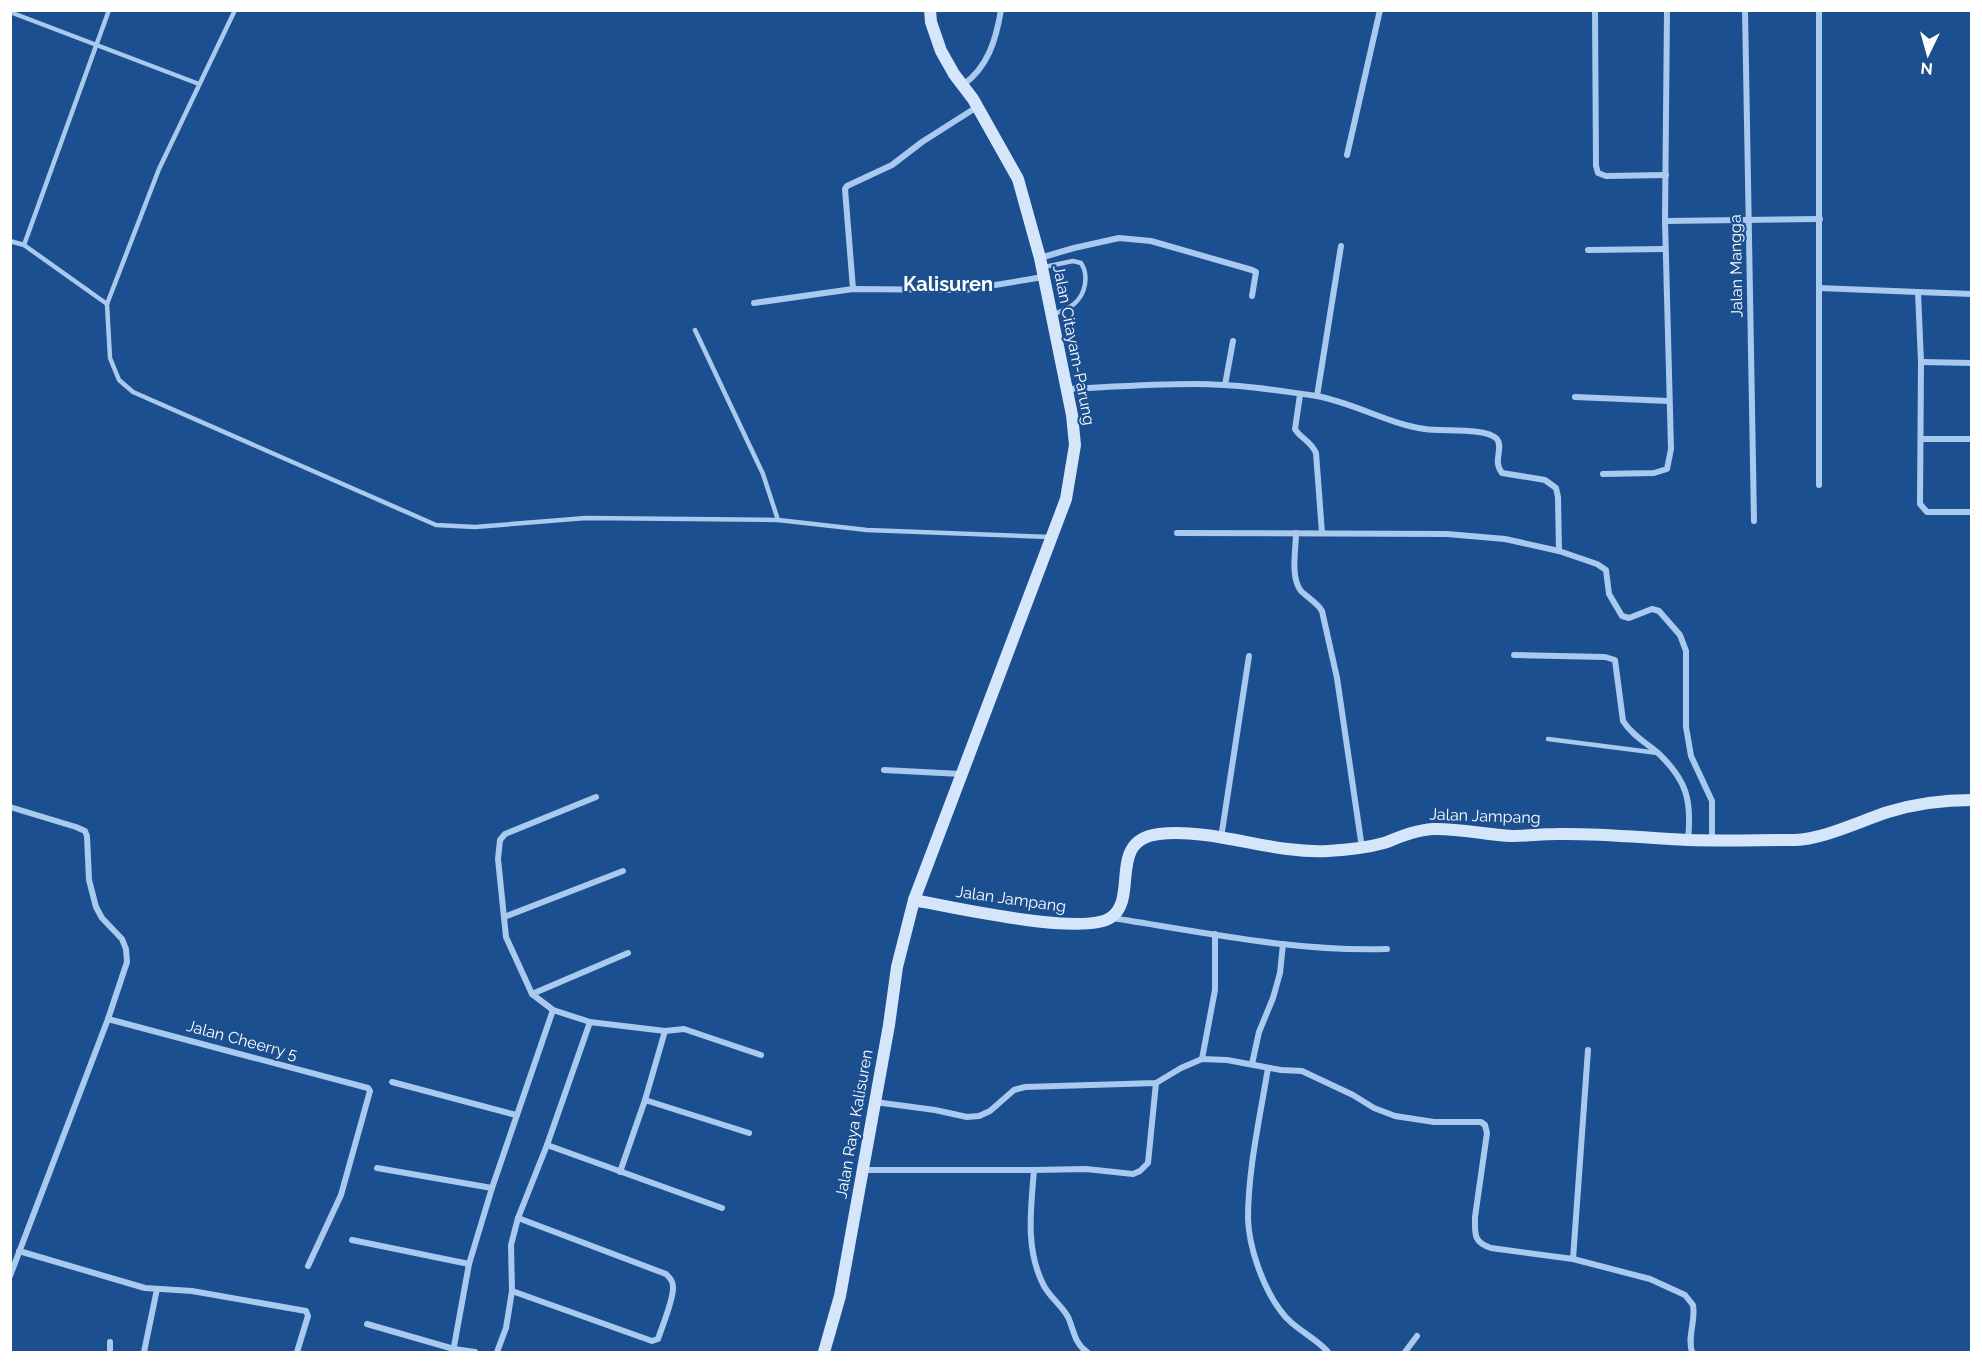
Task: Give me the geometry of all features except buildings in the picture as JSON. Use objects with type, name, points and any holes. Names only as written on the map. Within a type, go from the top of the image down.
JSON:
[{"type":"main road","name":"Jalan Citayam-Parung","points":[[914,900],[1066,499],[1075,445],[1072,415],[1041,267],[1018,179],[978,107],[954,74],[936,40],[930,10]]},
{"type":"main road","name":"Jalan Jampang","points":[[914,900],[1020,920],[1074,924],[1101,922],[1111,918],[1121,903],[1130,854],[1139,839],[1145,836],[1177,833],[1317,851],[1362,848],[1417,831],[1433,829],[1512,836],[1558,834],[1688,840],[1800,840],[1846,828],[1890,811],[1952,800],[1971,800]]},
{"type":"main road","name":"Jalan Raya Kalisuren","points":[[824,1353],[840,1296],[889,1025],[897,967],[914,900]]},
{"type":"street","points":[[963,86],[985,63],[998,28],[1001,10]]},
{"type":"street","points":[[1347,154],[1380,10]]},
{"type":"street","points":[[1595,10],[1596,166],[1598,173],[1606,176],[1666,175]]},
{"type":"street","points":[[1603,474],[1654,473],[1667,469],[1671,449],[1665,249],[1666,10]]},
{"type":"street","name":"Jalan Mangga","points":[[1745,10],[1754,521]]},
{"type":"street","points":[[1819,10],[1819,485]]},
{"type":"street","points":[[853,289],[845,189],[847,186],[892,165],[922,142],[978,107]]},
{"type":"street","points":[[1665,221],[1820,219]]},
{"type":"street","points":[[754,303],[853,289],[965,290],[1041,267],[1074,248],[1119,237],[1151,241],[1252,270],[1256,272],[1257,277],[1252,296]]},
{"type":"street","points":[[1317,396],[1341,246]]},
{"type":"street","points":[[1588,250],[1665,249]]},
{"type":"street","points":[[1819,288],[1971,294]]},
{"type":"street","points":[[1918,292],[1921,362],[1919,499],[1922,508],[1927,512],[1971,512]]},
{"type":"street","points":[[1225,385],[1233,340]]},
{"type":"street","points":[[1921,362],[1971,363]]},
{"type":"street","points":[[1066,389],[1193,384],[1225,385],[1317,396],[1413,427],[1427,430],[1475,432],[1495,438],[1499,445],[1496,464],[1502,473],[1545,480],[1556,488],[1559,551]]},
{"type":"street","points":[[1300,395],[1295,429],[1312,444],[1316,453],[1322,533]]},
{"type":"street","points":[[1575,397],[1669,401]]},
{"type":"street","points":[[1921,439],[1971,439]]},
{"type":"street","points":[[1177,533],[1447,534],[1505,539],[1559,551],[1597,564],[1606,570],[1609,594],[1617,610],[1625,618],[1652,609],[1659,611],[1680,635],[1686,651],[1688,742],[1691,756],[1712,801],[1712,840]]},
{"type":"street","points":[[1296,533],[1296,582],[1322,611],[1337,678],[1362,848]]},
{"type":"street","points":[[1514,655],[1614,659],[1617,663],[1623,722],[1629,730],[1658,753],[1682,780],[1689,801],[1688,840]]},
{"type":"street","points":[[1221,838],[1249,656]]},
{"type":"street","points":[[884,770],[962,774]]},
{"type":"street","points":[[596,797],[502,836],[498,859],[506,937],[532,994],[552,1010],[590,1022],[665,1031],[684,1029],[760,1055]]},
{"type":"street","points":[[10,807],[84,831],[87,836],[89,880],[96,908],[102,918],[122,939],[127,962],[108,1019],[10,1276]]},
{"type":"street","points":[[504,917],[622,871]]},
{"type":"street","points":[[1111,918],[1323,949],[1388,949]]},
{"type":"street","points":[[1202,1059],[1215,990],[1215,934]]},
{"type":"street","points":[[1252,1064],[1259,1032],[1280,973],[1283,944]]},
{"type":"street","points":[[532,994],[628,953]]},
{"type":"street","points":[[454,1351],[469,1264],[552,1010]]},
{"type":"street","name":"Jalan Cheerry 5","points":[[108,1019],[368,1088],[370,1091],[341,1195],[308,1266]]},
{"type":"street","points":[[497,1353],[506,1328],[512,1291],[511,1245],[518,1218],[547,1145],[590,1022]]},
{"type":"street","points":[[620,1172],[645,1100],[665,1031]]},
{"type":"street","points":[[1573,1259],[1588,1050]]},
{"type":"street","points":[[874,1102],[935,1110],[967,1117],[979,1116],[990,1111],[1014,1090],[1025,1087],[1156,1083],[1202,1059],[1227,1060],[1268,1068],[1302,1071],[1353,1095],[1374,1108],[1395,1116],[1434,1122],[1477,1121],[1483,1123],[1487,1133],[1475,1217],[1475,1230],[1481,1245],[1573,1259],[1650,1279],[1685,1295],[1694,1305],[1695,1312],[1689,1342],[1692,1353]]},
{"type":"street","points":[[1268,1068],[1252,1164],[1248,1221],[1256,1259],[1280,1310],[1297,1329],[1314,1339],[1328,1353]]},
{"type":"street","points":[[392,1082],[516,1115]]},
{"type":"street","points":[[863,1170],[1086,1169],[1133,1174],[1148,1163],[1156,1083]]},
{"type":"street","points":[[645,1100],[749,1133]]},
{"type":"street","points":[[547,1145],[722,1208]]},
{"type":"street","points":[[377,1168],[492,1188]]},
{"type":"street","points":[[1034,1170],[1030,1227],[1038,1272],[1047,1292],[1068,1317],[1078,1345],[1087,1353]]},
{"type":"street","points":[[512,1291],[652,1341],[658,1339],[673,1290],[672,1282],[666,1274],[518,1218]]},
{"type":"street","points":[[352,1240],[469,1264]]},
{"type":"street","points":[[19,1251],[145,1288],[192,1291],[306,1311],[308,1316],[297,1353]]},
{"type":"street","points":[[144,1353],[157,1289]]},
{"type":"street","points":[[367,1324],[454,1351],[475,1353]]},
{"type":"street","points":[[1405,1353],[1417,1336]]},
{"type":"street","points":[[110,1342],[110,1353]]},
{"type":"street","points":[[1073,1353],[1078,1345]]},
{"type":"lane","points":[[24,245],[109,10]]},
{"type":"lane","points":[[235,10],[159,169],[107,303],[110,358],[119,380],[125,387],[428,523],[440,526],[475,527],[586,518],[778,520],[867,530],[1052,537]]},
{"type":"lane","points":[[10,12],[199,84]]},
{"type":"lane","points":[[10,241],[24,245],[107,303]]},
{"type":"lane","points":[[1041,267],[1073,261],[1082,263],[1085,268],[1083,293],[1075,304],[1051,316]]},
{"type":"lane","points":[[695,330],[763,474],[778,520]]},
{"type":"lane","points":[[1548,739],[1658,753]]},
{"type":"district","name":"Kalisuren","points":[[948,284]]}]
